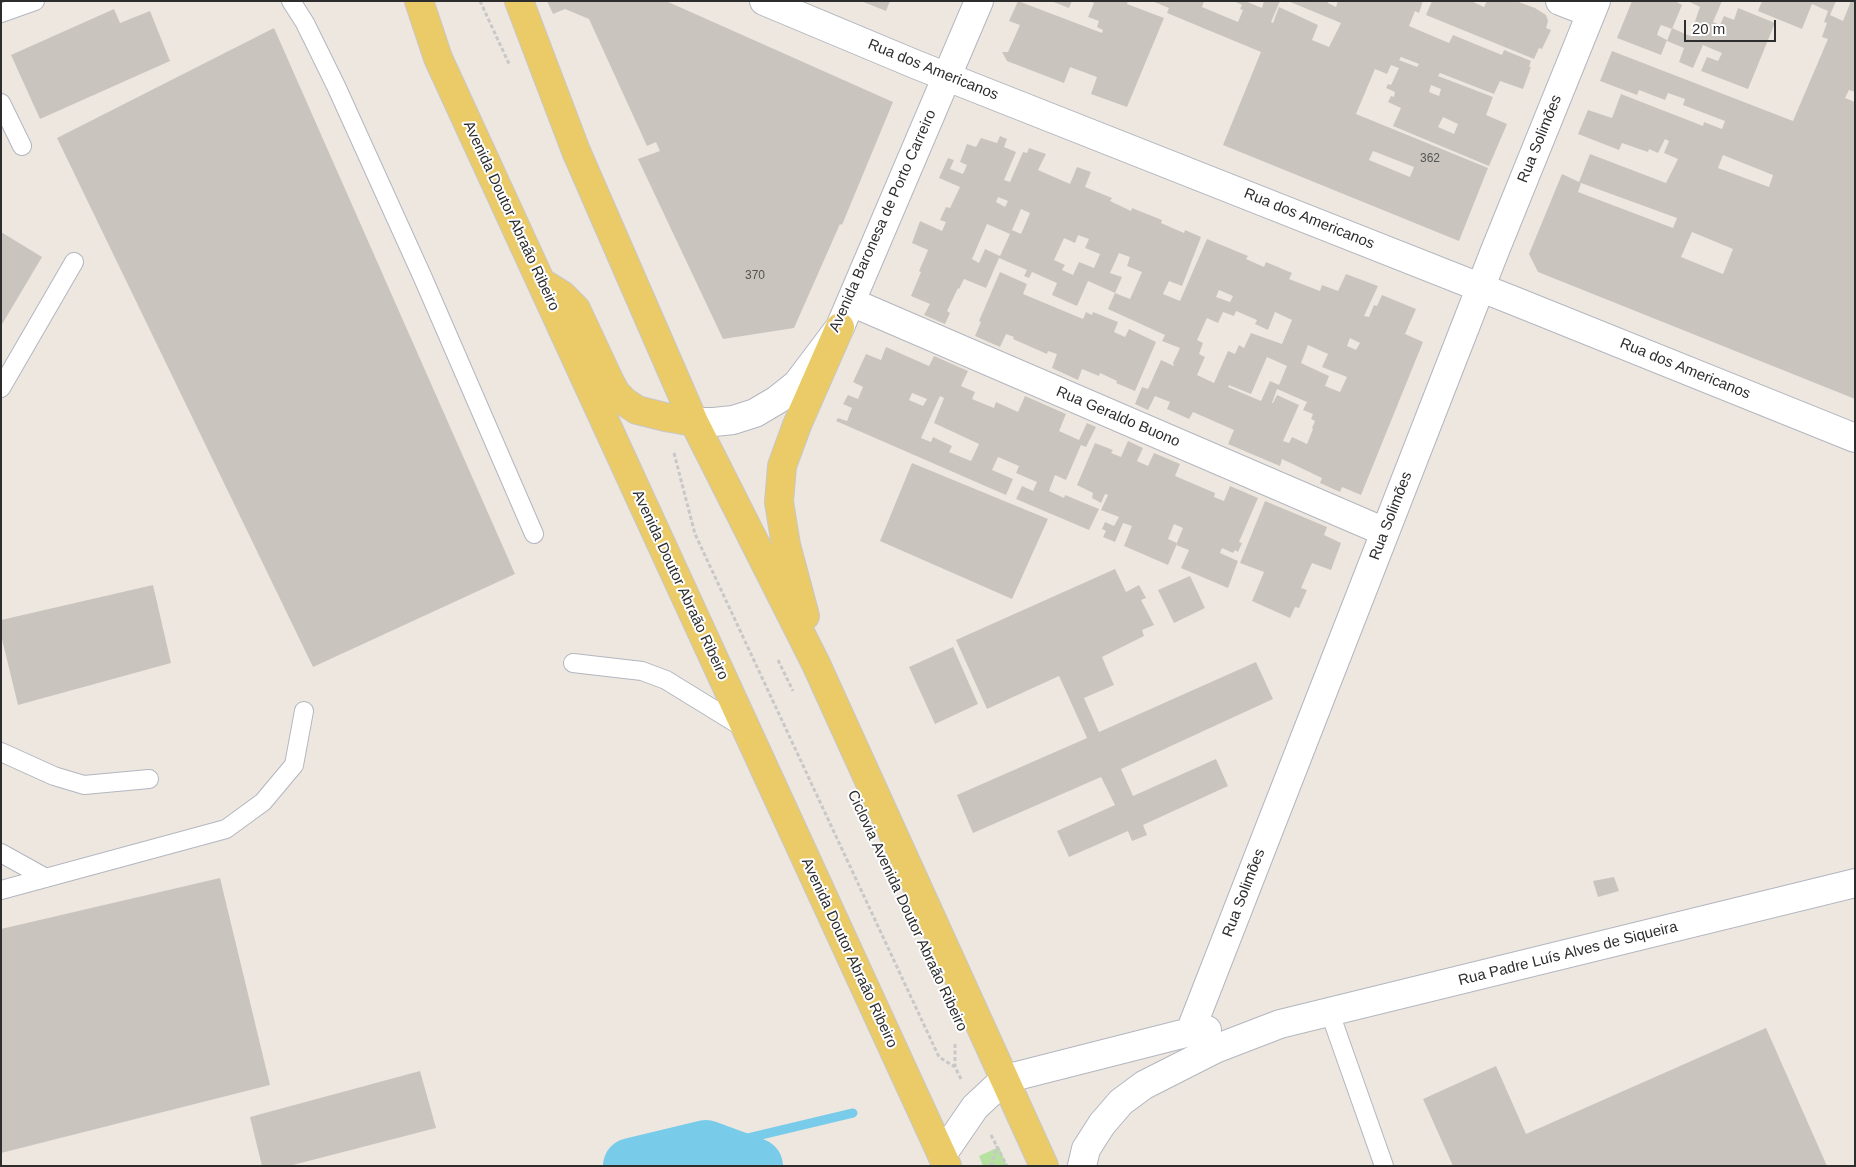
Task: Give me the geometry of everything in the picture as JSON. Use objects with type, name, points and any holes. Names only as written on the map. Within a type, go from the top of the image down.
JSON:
[{"type":"main road","name":"Avenida Doutor Abraão Ribeiro","points":[[419,1],[438,58],[944,1160]]},
{"type":"main road","points":[[519,1],[576,152],[694,422],[816,664],[1044,1166]]},
{"type":"main road","points":[[542,283],[562,295],[576,309],[610,382],[616,393],[625,402],[637,410],[694,422]]},
{"type":"main road","points":[[816,664],[786,545],[779,502],[782,466],[797,425],[845,314]]},
{"type":"street","name":"Rua dos Americanos","points":[[764,1],[947,76],[1855,438]]},
{"type":"street","name":"Avenida Baronesa de Porto Carreiro","points":[[694,422],[732,420],[755,412],[777,400],[797,384],[845,314],[979,1]]},
{"type":"street","points":[[1560,1],[1594,7]]},
{"type":"street","name":"Rua Solimões","points":[[1190,1032],[1481,288],[1594,7]]},
{"type":"street","name":"Rua Geraldo Buono","points":[[845,314],[1385,532]]},
{"type":"street","name":"Rua Padre Luís Alves de Siqueira","points":[[1082,1166],[1086,1150],[1102,1124],[1122,1102],[1144,1085],[1215,1049],[1280,1024],[1855,883]]},
{"type":"street","name":"Rua Padre Luís Alves de Siqueira","points":[[944,1160],[975,1107],[1005,1080],[1190,1032],[1280,1024]]},
{"type":"lane","points":[[1,13],[35,1]]},
{"type":"lane","points":[[291,1],[305,23],[336,86],[423,278],[534,534]]},
{"type":"lane","points":[[1,103],[22,146]]},
{"type":"lane","points":[[1,388],[74,262]]},
{"type":"lane","points":[[573,663],[642,671],[666,680],[746,730]]},
{"type":"lane","points":[[1,890],[226,829],[263,802],[294,765],[304,711]]},
{"type":"lane","points":[[1,752],[54,776],[84,785],[149,779]]},
{"type":"lane","points":[[1,852],[46,878]]},
{"type":"lane","points":[[1330,1012],[1384,1166]]},
{"type":"path","name":"Ciclovia Avenida Doutor Abraão Ribeiro","points":[[682,465],[673,448],[695,534],[939,1057],[956,1067],[955,1041]]},
{"type":"path","points":[[774,653],[795,696]]},
{"type":"path","points":[[991,1166],[997,1146],[1007,1166]]},
{"type":"green space","points":[[999,1147],[1007,1166],[983,1166],[979,1156]]},
{"type":"building","points":[[547,1],[666,1],[893,102],[842,225],[840,224],[794,328],[723,339],[638,159],[660,151],[656,142],[647,146],[589,19],[565,9],[553,14]]},
{"type":"building","points":[[861,1],[890,1],[886,11]]},
{"type":"building","points":[[1018,1],[1102,33],[1103,30],[1097,27],[1099,21],[1088,17],[1094,3],[1090,1],[1128,1],[1127,4],[1164,18],[1127,107],[1091,94],[1097,77],[1070,67],[1064,83],[1007,61],[1002,52],[1008,52],[1020,25],[1009,21]]},
{"type":"building","points":[[1051,1],[1072,1],[1069,8]]},
{"type":"building","points":[[1152,1],[1204,1],[1202,7],[1238,22],[1243,10],[1240,9],[1242,5],[1234,1],[1245,1],[1262,8],[1264,1],[1280,1],[1271,22],[1273,23],[1279,7],[1318,25],[1312,40],[1329,47],[1341,23],[1288,1],[1328,1],[1328,3],[1336,7],[1338,1],[1423,1],[1419,13],[1415,11],[1409,26],[1449,43],[1453,35],[1502,55],[1504,50],[1531,61],[1529,67],[1531,67],[1523,89],[1500,81],[1494,94],[1440,73],[1438,76],[1493,97],[1486,115],[1507,124],[1489,166],[1393,126],[1401,108],[1388,102],[1391,96],[1394,97],[1395,92],[1386,88],[1388,84],[1391,85],[1399,68],[1391,65],[1387,74],[1375,69],[1356,114],[1488,168],[1459,241],[1223,145],[1261,52],[1167,13],[1169,8]],"holes":[[[1401,57],[1419,64],[1417,67],[1399,60]],[[1431,85],[1441,89],[1439,96],[1429,92]],[[1443,117],[1458,124],[1454,134],[1438,127]],[[1373,151],[1414,167],[1410,177],[1369,160]]]},
{"type":"building","points":[[1432,1],[1471,1],[1484,7],[1487,1],[1516,1],[1535,8],[1546,15],[1548,21],[1546,28],[1551,30],[1542,49],[1539,48],[1534,59],[1426,15]]},
{"type":"building","points":[[1632,1],[1675,1],[1682,5],[1672,29],[1661,25],[1659,29],[1657,35],[1667,40],[1661,55],[1617,38]]},
{"type":"building","points":[[1688,1],[1722,1],[1713,22],[1720,25],[1724,16],[1734,20],[1738,8],[1775,23],[1748,89],[1701,71],[1707,57],[1718,61],[1722,53],[1703,45],[1693,68],[1679,62],[1684,48],[1667,41],[1672,28],[1690,36],[1700,7]]},
{"type":"building","points":[[1762,1],[1836,1],[1830,15],[1843,21],[1851,1],[1855,1],[1855,92],[1849,90],[1845,98],[1855,102],[1855,399],[1538,272],[1529,254],[1562,174],[1579,182],[1590,154],[1666,183],[1678,159],[1664,153],[1669,141],[1665,139],[1658,153],[1649,149],[1648,152],[1622,143],[1619,150],[1578,134],[1588,110],[1612,118],[1621,94],[1703,126],[1704,122],[1722,129],[1725,121],[1683,105],[1685,99],[1668,93],[1665,100],[1639,90],[1637,95],[1600,81],[1612,51],[1793,121],[1828,39],[1822,37],[1827,23],[1824,22],[1828,11],[1812,4],[1802,29],[1758,11]],"holes":[[[1723,155],[1773,175],[1769,187],[1718,168]],[[1581,183],[1677,218],[1673,228],[1578,192]],[[1692,232],[1733,249],[1723,274],[1681,257]]]},
{"type":"building","points":[[114,9],[120,23],[150,11],[170,61],[40,119],[11,55]]},
{"type":"building","points":[[274,28],[515,574],[313,667],[57,138]]},
{"type":"building","points":[[1000,136],[1007,139],[1004,147],[1016,152],[1004,180],[1010,182],[1023,152],[1027,153],[1029,148],[1046,154],[1038,170],[1070,184],[1077,167],[1091,172],[1085,187],[1112,198],[1110,201],[1131,211],[1132,208],[1162,220],[1161,223],[1184,233],[1185,230],[1201,237],[1182,286],[1169,281],[1163,294],[1180,301],[1207,239],[1248,256],[1246,259],[1264,267],[1266,262],[1292,273],[1289,279],[1320,291],[1322,285],[1338,291],[1346,274],[1378,286],[1364,316],[1369,317],[1374,305],[1377,306],[1382,295],[1416,309],[1405,334],[1423,342],[1361,495],[1342,487],[1340,492],[1320,483],[1322,478],[1282,459],[1280,466],[1228,444],[1234,430],[1193,412],[1189,419],[1167,409],[1170,402],[1155,396],[1148,410],[1135,404],[1142,387],[1148,389],[1161,360],[1174,366],[1173,363],[1180,348],[1162,341],[1165,335],[1108,309],[1115,293],[1088,281],[1077,306],[1052,295],[1057,283],[1032,272],[1029,278],[1024,276],[1027,270],[999,258],[986,288],[964,279],[947,311],[950,313],[945,324],[924,315],[930,304],[911,296],[928,250],[912,243],[920,221],[942,231],[946,222],[940,220],[946,207],[950,208],[960,187],[939,178],[948,158],[954,160],[950,169],[963,174],[967,165],[960,162],[967,144],[976,147],[981,138],[997,143]],"holes":[[[998,197],[1008,201],[1005,207],[996,202]],[[1021,209],[1030,213],[1021,234],[1012,230]],[[987,224],[1010,234],[1000,256],[985,249],[979,263],[972,259]],[[1078,235],[1089,239],[1085,248],[1100,254],[1094,268],[1079,262],[1073,275],[1062,270],[1065,265],[1054,260],[1064,238],[1075,243]],[[1119,253],[1130,257],[1127,266],[1142,272],[1130,299],[1115,293],[1122,277],[1110,273]],[[1219,290],[1233,296],[1230,302],[1216,297]],[[1236,311],[1257,320],[1255,324],[1268,330],[1275,312],[1292,320],[1282,344],[1251,333],[1244,348],[1239,345],[1235,354],[1228,351],[1214,383],[1197,375],[1205,357],[1199,354],[1203,343],[1197,340],[1207,318],[1218,323],[1223,312],[1234,316]],[[1350,338],[1360,343],[1356,350],[1347,346]],[[1308,345],[1328,354],[1322,367],[1347,377],[1340,392],[1325,386],[1329,376],[1301,363]],[[1267,357],[1287,366],[1279,385],[1270,381],[1261,401],[1228,387],[1229,385],[1251,394]],[[1277,389],[1307,402],[1303,410],[1313,414],[1311,419],[1315,421],[1307,444],[1292,437],[1289,443],[1283,441],[1299,405],[1277,395],[1272,403]]]},
{"type":"building","points":[[1,232],[42,257],[1,326]]},
{"type":"building","points":[[1000,272],[1027,284],[1023,294],[1083,319],[1086,312],[1092,315],[1093,312],[1118,322],[1114,332],[1125,337],[1129,329],[1156,342],[1135,391],[1116,383],[1117,381],[1100,373],[1099,376],[1082,369],[1078,380],[1052,368],[1057,354],[1048,351],[1047,354],[1006,334],[1000,347],[975,336],[981,322],[979,321]]},
{"type":"building","points":[[886,347],[929,366],[934,356],[968,371],[961,386],[975,392],[972,399],[994,408],[996,402],[1018,412],[1025,396],[1066,414],[1059,431],[1079,440],[1087,423],[1096,427],[1086,447],[1081,445],[1066,480],[1055,475],[1049,491],[1064,498],[1065,495],[1099,509],[1089,530],[1016,499],[1022,486],[1033,491],[1037,482],[1016,473],[1019,466],[998,457],[992,470],[1013,479],[1006,495],[836,421],[838,418],[847,421],[852,408],[843,404],[848,395],[858,399],[863,387],[853,382],[866,354],[881,360]],"holes":[[[912,393],[927,399],[923,406],[909,400]],[[940,396],[944,398],[934,423],[979,444],[971,461],[949,452],[952,446],[933,437],[931,442],[921,438]]]},
{"type":"building","points":[[1128,441],[1143,448],[1137,461],[1148,466],[1154,453],[1180,464],[1175,476],[1215,493],[1214,497],[1224,501],[1230,486],[1258,498],[1239,542],[1242,543],[1238,552],[1235,550],[1233,553],[1222,548],[1220,553],[1238,561],[1228,588],[1181,568],[1189,550],[1176,545],[1168,565],[1124,546],[1132,526],[1123,523],[1115,542],[1103,537],[1106,531],[1102,529],[1105,522],[1114,526],[1119,517],[1101,510],[1108,495],[1105,494],[1101,503],[1092,498],[1093,493],[1077,485],[1095,443],[1113,450],[1111,453],[1121,457]],"holes":[[[1174,524],[1183,528],[1177,543],[1168,539]]]},
{"type":"building","points":[[912,463],[1048,519],[1012,599],[880,541]]},
{"type":"building","points":[[1265,501],[1327,527],[1324,535],[1341,543],[1331,570],[1312,563],[1301,588],[1307,590],[1299,608],[1295,607],[1290,618],[1252,601],[1264,572],[1240,563]]},
{"type":"building","points":[[1115,569],[1126,592],[1139,585],[1146,598],[1141,600],[1154,625],[1142,630],[1144,636],[1102,657],[1114,685],[1084,698],[1099,732],[1256,662],[1273,699],[1121,769],[1133,796],[1216,759],[1228,786],[1143,825],[1147,835],[1132,841],[1128,831],[1069,857],[1057,831],[1115,805],[1101,777],[973,833],[957,795],[1087,738],[1059,676],[987,709],[956,640]]},
{"type":"building","points":[[1190,576],[1205,608],[1174,623],[1158,590]]},
{"type":"building","points":[[153,585],[171,663],[18,705],[1,635],[1,620]]},
{"type":"building","points":[[953,647],[978,704],[935,724],[909,667]]},
{"type":"building","points":[[1614,877],[1619,891],[1598,897],[1593,881]]},
{"type":"building","points":[[220,878],[270,1085],[1,1153],[1,929]]},
{"type":"building","points":[[1766,1028],[1827,1166],[1453,1166],[1423,1099],[1496,1066],[1526,1134]]},
{"type":"building","points":[[420,1071],[436,1128],[289,1166],[262,1166],[250,1117]]},
{"type":"waterway","points":[[706,1148],[853,1113]]},
{"type":"waterway","points":[[631,1166],[706,1148],[755,1166]]}]
